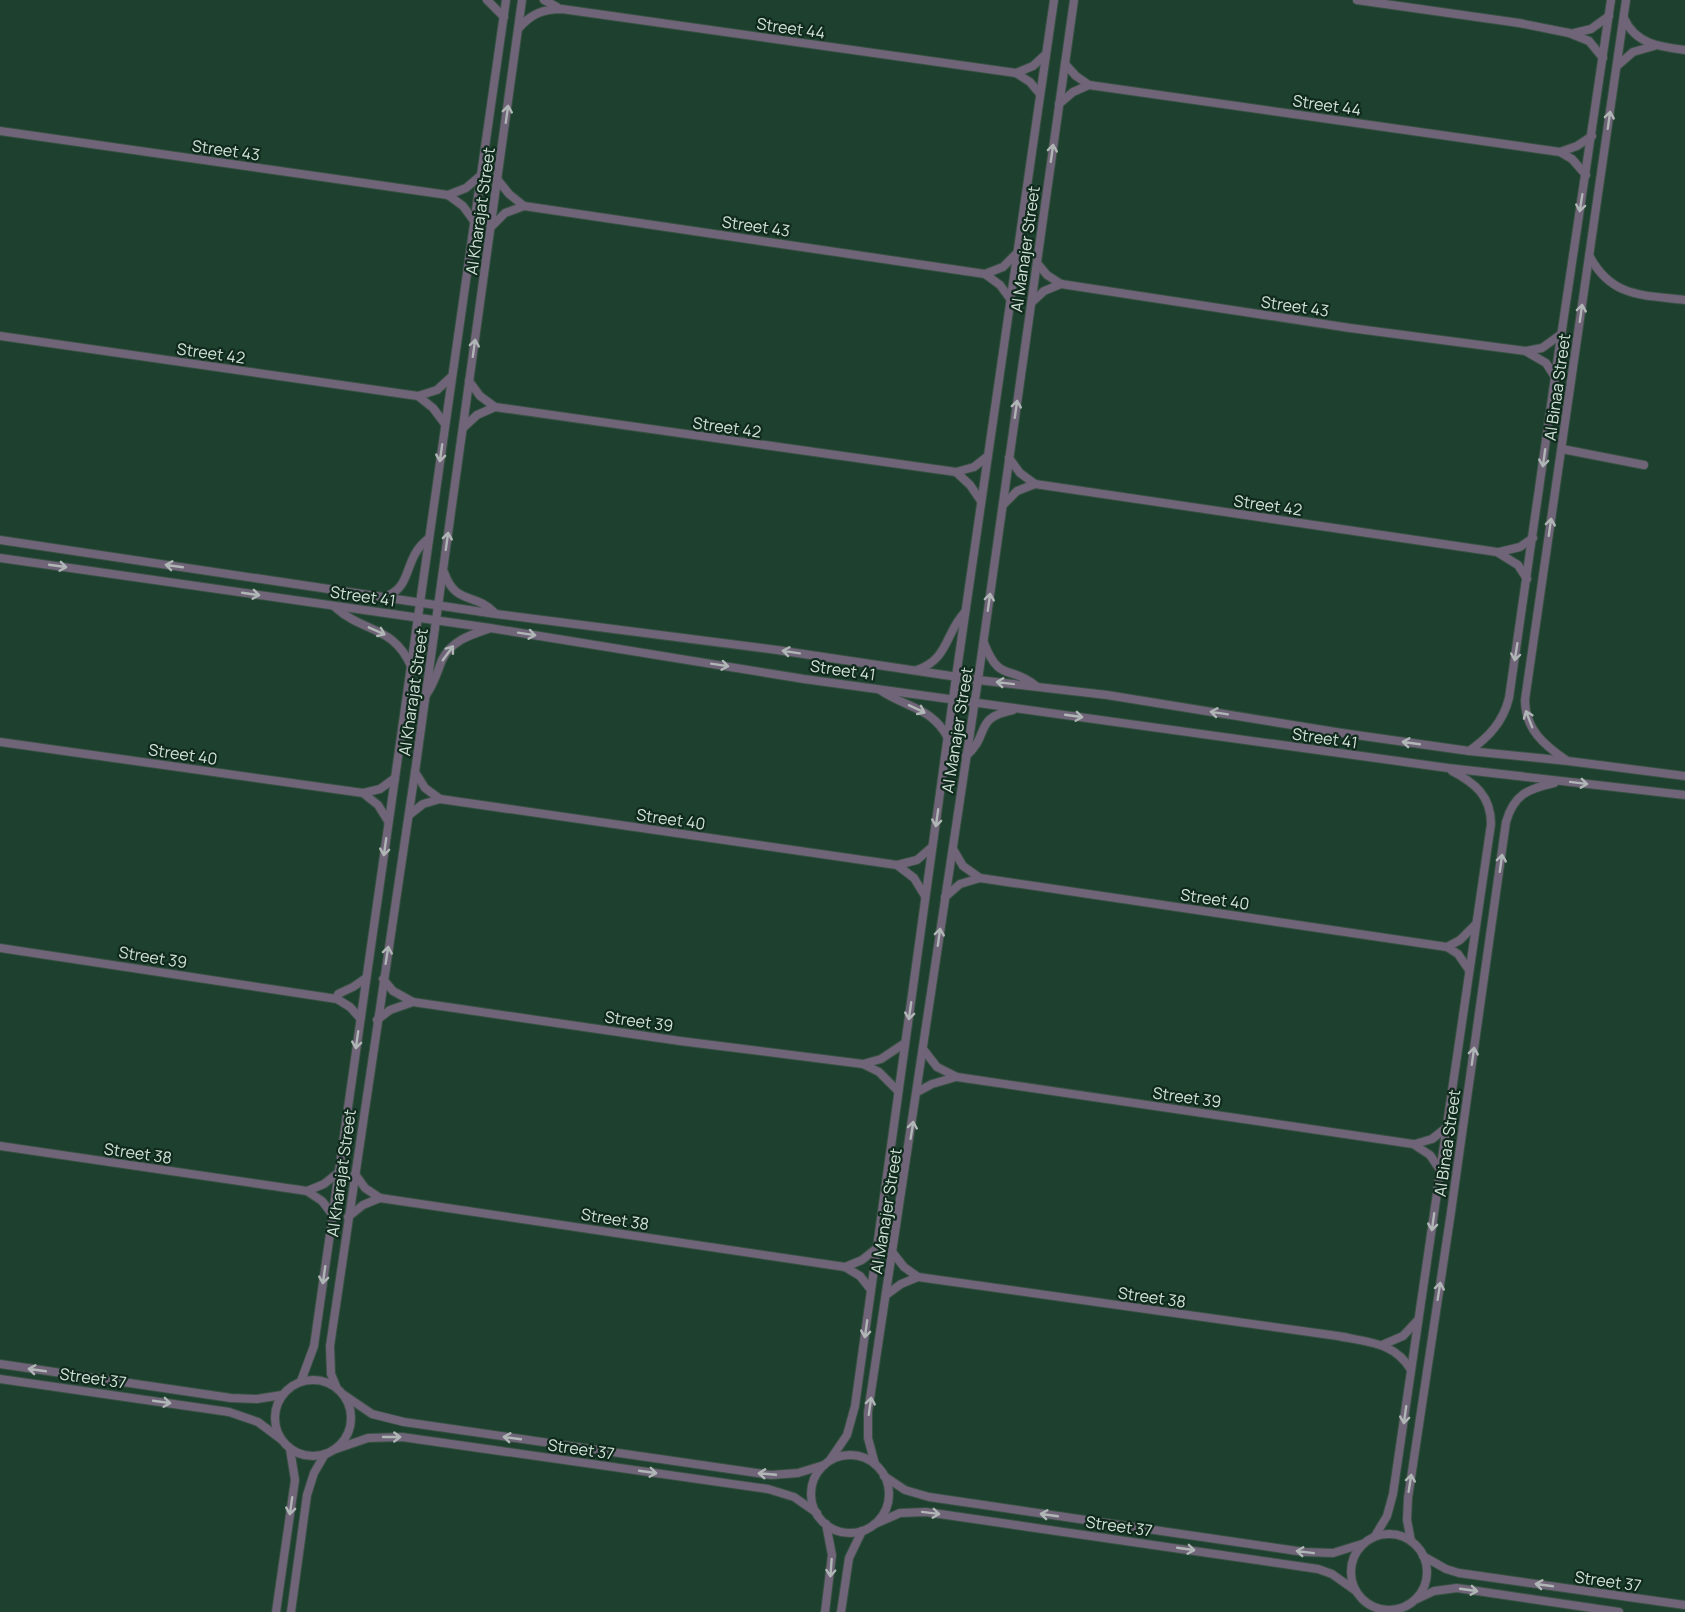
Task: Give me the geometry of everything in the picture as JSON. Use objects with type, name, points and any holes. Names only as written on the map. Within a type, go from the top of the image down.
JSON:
[{"type":"street","points":[[487,0],[504,16]]},
{"type":"street","name":"Al Kharajat Street","points":[[301,1381],[314,1346],[506,0]]},
{"type":"street","name":"Al Kharajat Street","points":[[336,1386],[329,1360],[330,1346],[409,815],[522,0]]},
{"type":"street","name":"Street 44","points":[[544,0],[562,9]]},
{"type":"street","name":"Al Manajer Street","points":[[827,1463],[847,1435],[853,1421],[925,896],[1054,0]]},
{"type":"street","name":"Al Manajer Street","points":[[874,1464],[868,1438],[868,1412],[984,642],[1074,0]]},
{"type":"street","points":[[1357,0],[1519,23],[1569,33],[1589,41],[1603,58]]},
{"type":"street","name":"Al Binaa Street","points":[[1469,751],[1496,728],[1507,706],[1611,0]]},
{"type":"street","name":"Al Binaa Street","points":[[1568,761],[1539,739],[1530,725],[1525,709],[1626,0]]},
{"type":"street","name":"Street 44","points":[[519,28],[538,12],[562,9],[1016,73]]},
{"type":"street","points":[[1569,33],[1591,29],[1609,16]]},
{"type":"street","points":[[1624,16],[1636,35],[1654,46]]},
{"type":"street","points":[[1616,66],[1633,52],[1654,46],[1685,50]]},
{"type":"street","points":[[1016,73],[1033,66],[1046,54]]},
{"type":"street","points":[[1065,64],[1089,85]]},
{"type":"street","points":[[1016,73],[1040,94]]},
{"type":"street","points":[[1059,104],[1073,92],[1089,85]]},
{"type":"street","name":"Street 44","points":[[1089,85],[1560,152]]},
{"type":"street","name":"Street 43","points":[[0,131],[448,195]]},
{"type":"street","points":[[1560,152],[1577,146],[1592,136]]},
{"type":"street","points":[[1560,152],[1572,159],[1586,174]]},
{"type":"street","points":[[448,195],[466,188],[481,174]]},
{"type":"street","points":[[498,179],[509,195],[524,206]]},
{"type":"street","points":[[448,195],[463,206],[474,221]]},
{"type":"street","points":[[491,227],[505,213],[524,206]]},
{"type":"street","name":"Street 43","points":[[524,206],[985,274]]},
{"type":"street","points":[[985,274],[1003,267],[1017,253]]},
{"type":"street","points":[[1590,257],[1597,271],[1607,282],[1620,290],[1685,300]]},
{"type":"street","points":[[1037,263],[1047,275],[1061,284]]},
{"type":"street","points":[[985,274],[1000,285],[1011,300]]},
{"type":"street","points":[[1031,304],[1044,291],[1061,284]]},
{"type":"street","name":"Street 43","points":[[1061,284],[1339,326],[1526,351],[1549,345],[1561,334]]},
{"type":"street","name":"Street 42","points":[[0,336],[418,396]]},
{"type":"street","name":"Street 43","points":[[1526,351],[1546,363],[1555,376]]},
{"type":"street","points":[[418,396],[437,390],[452,377]]},
{"type":"street","points":[[463,428],[477,415],[495,407],[480,396],[469,381]]},
{"type":"street","points":[[418,396],[433,408],[445,424]]},
{"type":"street","name":"Street 42","points":[[495,407],[956,472]]},
{"type":"street","points":[[1562,449],[1644,465]]},
{"type":"street","points":[[956,472],[974,467],[988,456]]},
{"type":"street","points":[[1010,458],[1020,473],[1035,484]]},
{"type":"street","points":[[956,472],[970,485],[981,501]]},
{"type":"street","points":[[1003,505],[1017,491],[1035,484]]},
{"type":"street","name":"Street 42","points":[[1035,484],[1497,552],[1518,565],[1527,579]]},
{"type":"street","name":"Street 42","points":[[1497,552],[1520,547],[1533,538]]},
{"type":"street","points":[[385,597],[401,587],[413,554],[428,539]]},
{"type":"street","name":"Street 41","points":[[0,540],[496,614],[777,650],[978,680],[1107,695],[1469,751],[1685,776]]},
{"type":"street","name":"Street 41","points":[[0,558],[490,628],[878,689],[1448,768],[1685,795]]},
{"type":"street","points":[[443,569],[454,591],[479,601],[496,614]]},
{"type":"street","points":[[334,606],[350,618],[390,637],[404,652],[411,666]]},
{"type":"street","name":"Al Manajer Street","points":[[916,671],[933,663],[940,656],[957,622],[966,611]]},
{"type":"street","points":[[425,696],[450,648],[461,639],[490,628]]},
{"type":"street","points":[[984,642],[991,661],[997,667],[1037,687]]},
{"type":"street","name":"Al Manajer Street","points":[[878,689],[929,714],[948,738]]},
{"type":"street","points":[[966,756],[979,741],[988,719],[996,714],[1019,708]]},
{"type":"street","name":"Street 40","points":[[0,742],[363,793]]},
{"type":"street","name":"Al Binaa Street","points":[[1374,1536],[1387,1516],[1393,1494],[1491,824],[1490,810],[1475,784],[1448,768]]},
{"type":"street","points":[[415,772],[425,788],[440,799]]},
{"type":"street","points":[[363,793],[380,789],[395,778]]},
{"type":"street","name":"Al Binaa Street","points":[[1411,1541],[1407,1520],[1408,1498],[1506,822],[1515,801],[1526,791],[1560,781]]},
{"type":"street","points":[[363,793],[378,805],[388,821]]},
{"type":"street","points":[[409,815],[423,804],[440,799]]},
{"type":"street","name":"Street 40","points":[[440,799],[897,865]]},
{"type":"street","points":[[897,865],[917,860],[932,847]]},
{"type":"street","points":[[952,848],[963,866],[980,878]]},
{"type":"street","points":[[897,865],[914,878],[925,896]]},
{"type":"street","points":[[945,897],[960,884],[980,878]]},
{"type":"street","name":"Street 40","points":[[980,878],[1447,947]]},
{"type":"street","points":[[1469,972],[1458,954],[1447,947],[1460,940],[1476,924]]},
{"type":"street","name":"Street 39","points":[[0,948],[337,999]]},
{"type":"street","points":[[360,1018],[350,1007],[337,999],[338,994],[366,978]]},
{"type":"street","name":"Street 39","points":[[383,979],[393,991],[413,1002],[680,1041],[862,1064],[881,1059],[905,1043]]},
{"type":"street","points":[[377,1020],[390,1010],[413,1002]]},
{"type":"street","name":"Street 39","points":[[923,1049],[937,1067],[957,1077],[1413,1144]]},
{"type":"street","name":"Street 39","points":[[862,1064],[886,1078],[898,1091]]},
{"type":"street","name":"Street 39","points":[[917,1092],[940,1081],[957,1077]]},
{"type":"street","points":[[1413,1144],[1432,1139],[1447,1127]]},
{"type":"street","points":[[1413,1144],[1430,1155],[1440,1172]]},
{"type":"street","name":"Street 38","points":[[0,1146],[307,1191]]},
{"type":"street","points":[[307,1191],[324,1184],[339,1172]]},
{"type":"street","points":[[355,1174],[365,1188],[380,1198]]},
{"type":"street","points":[[307,1191],[322,1201],[332,1214]]},
{"type":"street","points":[[348,1217],[363,1205],[380,1198]]},
{"type":"street","name":"Street 38","points":[[380,1198],[845,1267]]},
{"type":"street","points":[[845,1267],[862,1260],[877,1248]]},
{"type":"street","points":[[893,1253],[904,1267],[918,1277]]},
{"type":"street","points":[[845,1267],[860,1276],[871,1290]]},
{"type":"street","points":[[886,1295],[901,1284],[918,1277]]},
{"type":"street","name":"Street 38","points":[[918,1277],[1338,1336],[1382,1345],[1399,1355],[1411,1370]]},
{"type":"street","points":[[1382,1345],[1403,1336],[1419,1319]]},
{"type":"street","name":"Street 37","points":[[0,1364],[231,1398],[257,1399],[282,1395]]},
{"type":"street","name":"Street 37","points":[[0,1379],[229,1412],[258,1422],[282,1440]]},
{"type":"street","points":[[313,1379],[336,1386],[350,1406],[352,1418],[350,1430],[344,1440],[336,1449],[313,1456],[290,1449],[282,1440],[275,1418],[276,1406],[282,1395],[290,1386],[313,1379]]},
{"type":"street","name":"Street 37","points":[[344,1395],[372,1414],[404,1422],[771,1475],[798,1473],[827,1463]]},
{"type":"street","name":"Street 37","points":[[336,1449],[368,1438],[402,1437],[768,1489],[794,1497],[817,1513]]},
{"type":"street","points":[[276,1612],[295,1480],[290,1449]]},
{"type":"street","points":[[291,1612],[307,1494],[314,1473],[325,1454]]},
{"type":"street","points":[[845,1455],[853,1455],[861,1456],[874,1464],[884,1476],[889,1490],[887,1505],[875,1524],[862,1531],[840,1531],[826,1524],[817,1513],[812,1499],[813,1484],[827,1463],[845,1455]]},
{"type":"street","name":"Street 37","points":[[884,1476],[905,1490],[929,1497],[1304,1552],[1333,1553],[1362,1544]]},
{"type":"street","name":"Street 37","points":[[875,1524],[900,1513],[913,1511],[938,1513],[1318,1569],[1332,1574],[1356,1592]]},
{"type":"street","points":[[825,1612],[832,1555],[826,1524]]},
{"type":"street","points":[[841,1612],[849,1558],[862,1531]]},
{"type":"street","points":[[1364,1601],[1382,1609],[1400,1610],[1413,1601],[1425,1584],[1427,1569],[1423,1556],[1411,1541],[1397,1534],[1374,1536],[1362,1544],[1353,1556],[1350,1570],[1356,1592],[1370,1612]]},
{"type":"street","name":"Street 37","points":[[1423,1556],[1446,1569],[1459,1573],[1685,1605]]},
{"type":"street","name":"Street 37","points":[[1413,1601],[1434,1591],[1457,1588],[1619,1612]]},
{"type":"shaded area","points":[[0,0],[1685,0],[1685,1612],[0,1612]]}]
